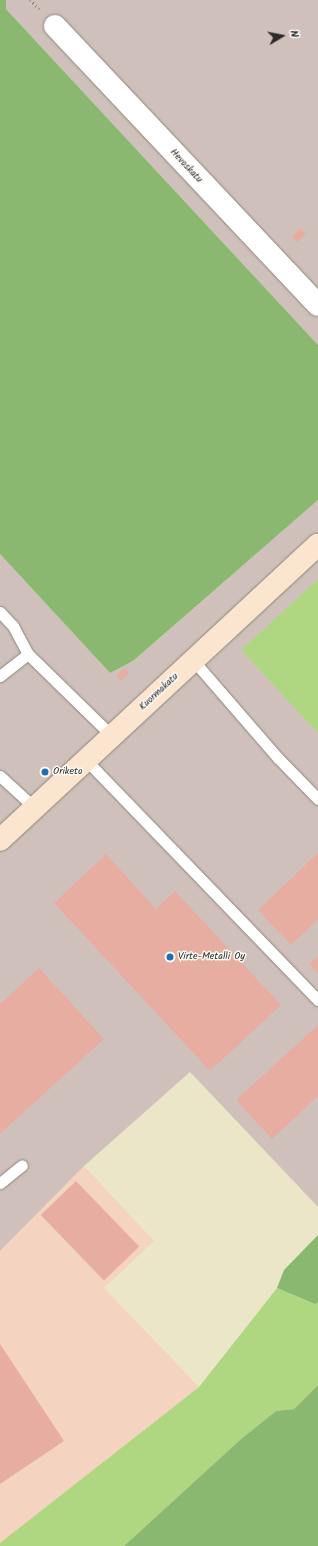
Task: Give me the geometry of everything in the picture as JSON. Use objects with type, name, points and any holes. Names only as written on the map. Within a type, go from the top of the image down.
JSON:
[{"type":"street","name":"Hevoskatu","points":[[55,26],[318,305]]},
{"type":"street","name":"Kuormakatu","points":[[0,840],[318,544]]},
{"type":"lane","points":[[0,612],[13,626],[28,654],[112,736]]},
{"type":"lane","points":[[0,676],[28,654]]},
{"type":"lane","points":[[193,660],[278,758],[318,799]]},
{"type":"lane","points":[[86,760],[318,1000]]},
{"type":"lane","points":[[0,776],[35,808]]},
{"type":"lane","points":[[0,1183],[22,1165]]},
{"type":"shaded area","points":[[6,0],[318,0],[318,345],[6,9]]},
{"type":"shaded area","points":[[318,500],[318,1207],[190,1072],[84,1166],[0,1251],[0,554],[110,673],[133,661]]},
{"type":"shaded area","points":[[84,1166],[154,1241],[104,1288],[199,1387],[0,1543],[0,1251]]},
{"type":"green space","points":[[0,0],[6,0],[6,9],[318,345],[318,500],[133,661],[110,673],[0,554]]},
{"type":"green space","points":[[318,579],[318,733],[241,650]]},
{"type":"green space","points":[[318,1235],[318,1303],[315,1304],[277,1288],[284,1270]]},
{"type":"green space","points":[[277,1288],[315,1304],[318,1303],[318,1385],[294,1409],[276,1411],[241,1439],[124,1546],[0,1546],[0,1543],[199,1387]]},
{"type":"green space","points":[[318,1385],[318,1546],[124,1546],[241,1439],[276,1411],[294,1409]]},
{"type":"building","points":[[300,228],[306,234],[297,242],[292,237]]},
{"type":"building","points":[[124,668],[129,673],[121,681],[116,676]]},
{"type":"building","points":[[318,853],[318,919],[291,945],[258,910]]},
{"type":"building","name":"Virte-Metalli Oy","points":[[106,854],[156,909],[175,891],[281,1005],[210,1071],[54,903]]},
{"type":"building","points":[[318,956],[318,973],[309,964]]},
{"type":"building","points":[[39,968],[104,1039],[0,1134],[0,1004]]},
{"type":"building","points":[[318,1025],[318,1096],[272,1139],[236,1100]]},
{"type":"building","points":[[76,1181],[139,1246],[104,1280],[41,1215]]},
{"type":"building","points":[[0,1344],[64,1441],[0,1484]]},
{"type":"place","name":"Oriketo","points":[[45,772]]},
{"type":"place","name":"Virte-Metalli Oy","points":[[170,957]]}]
